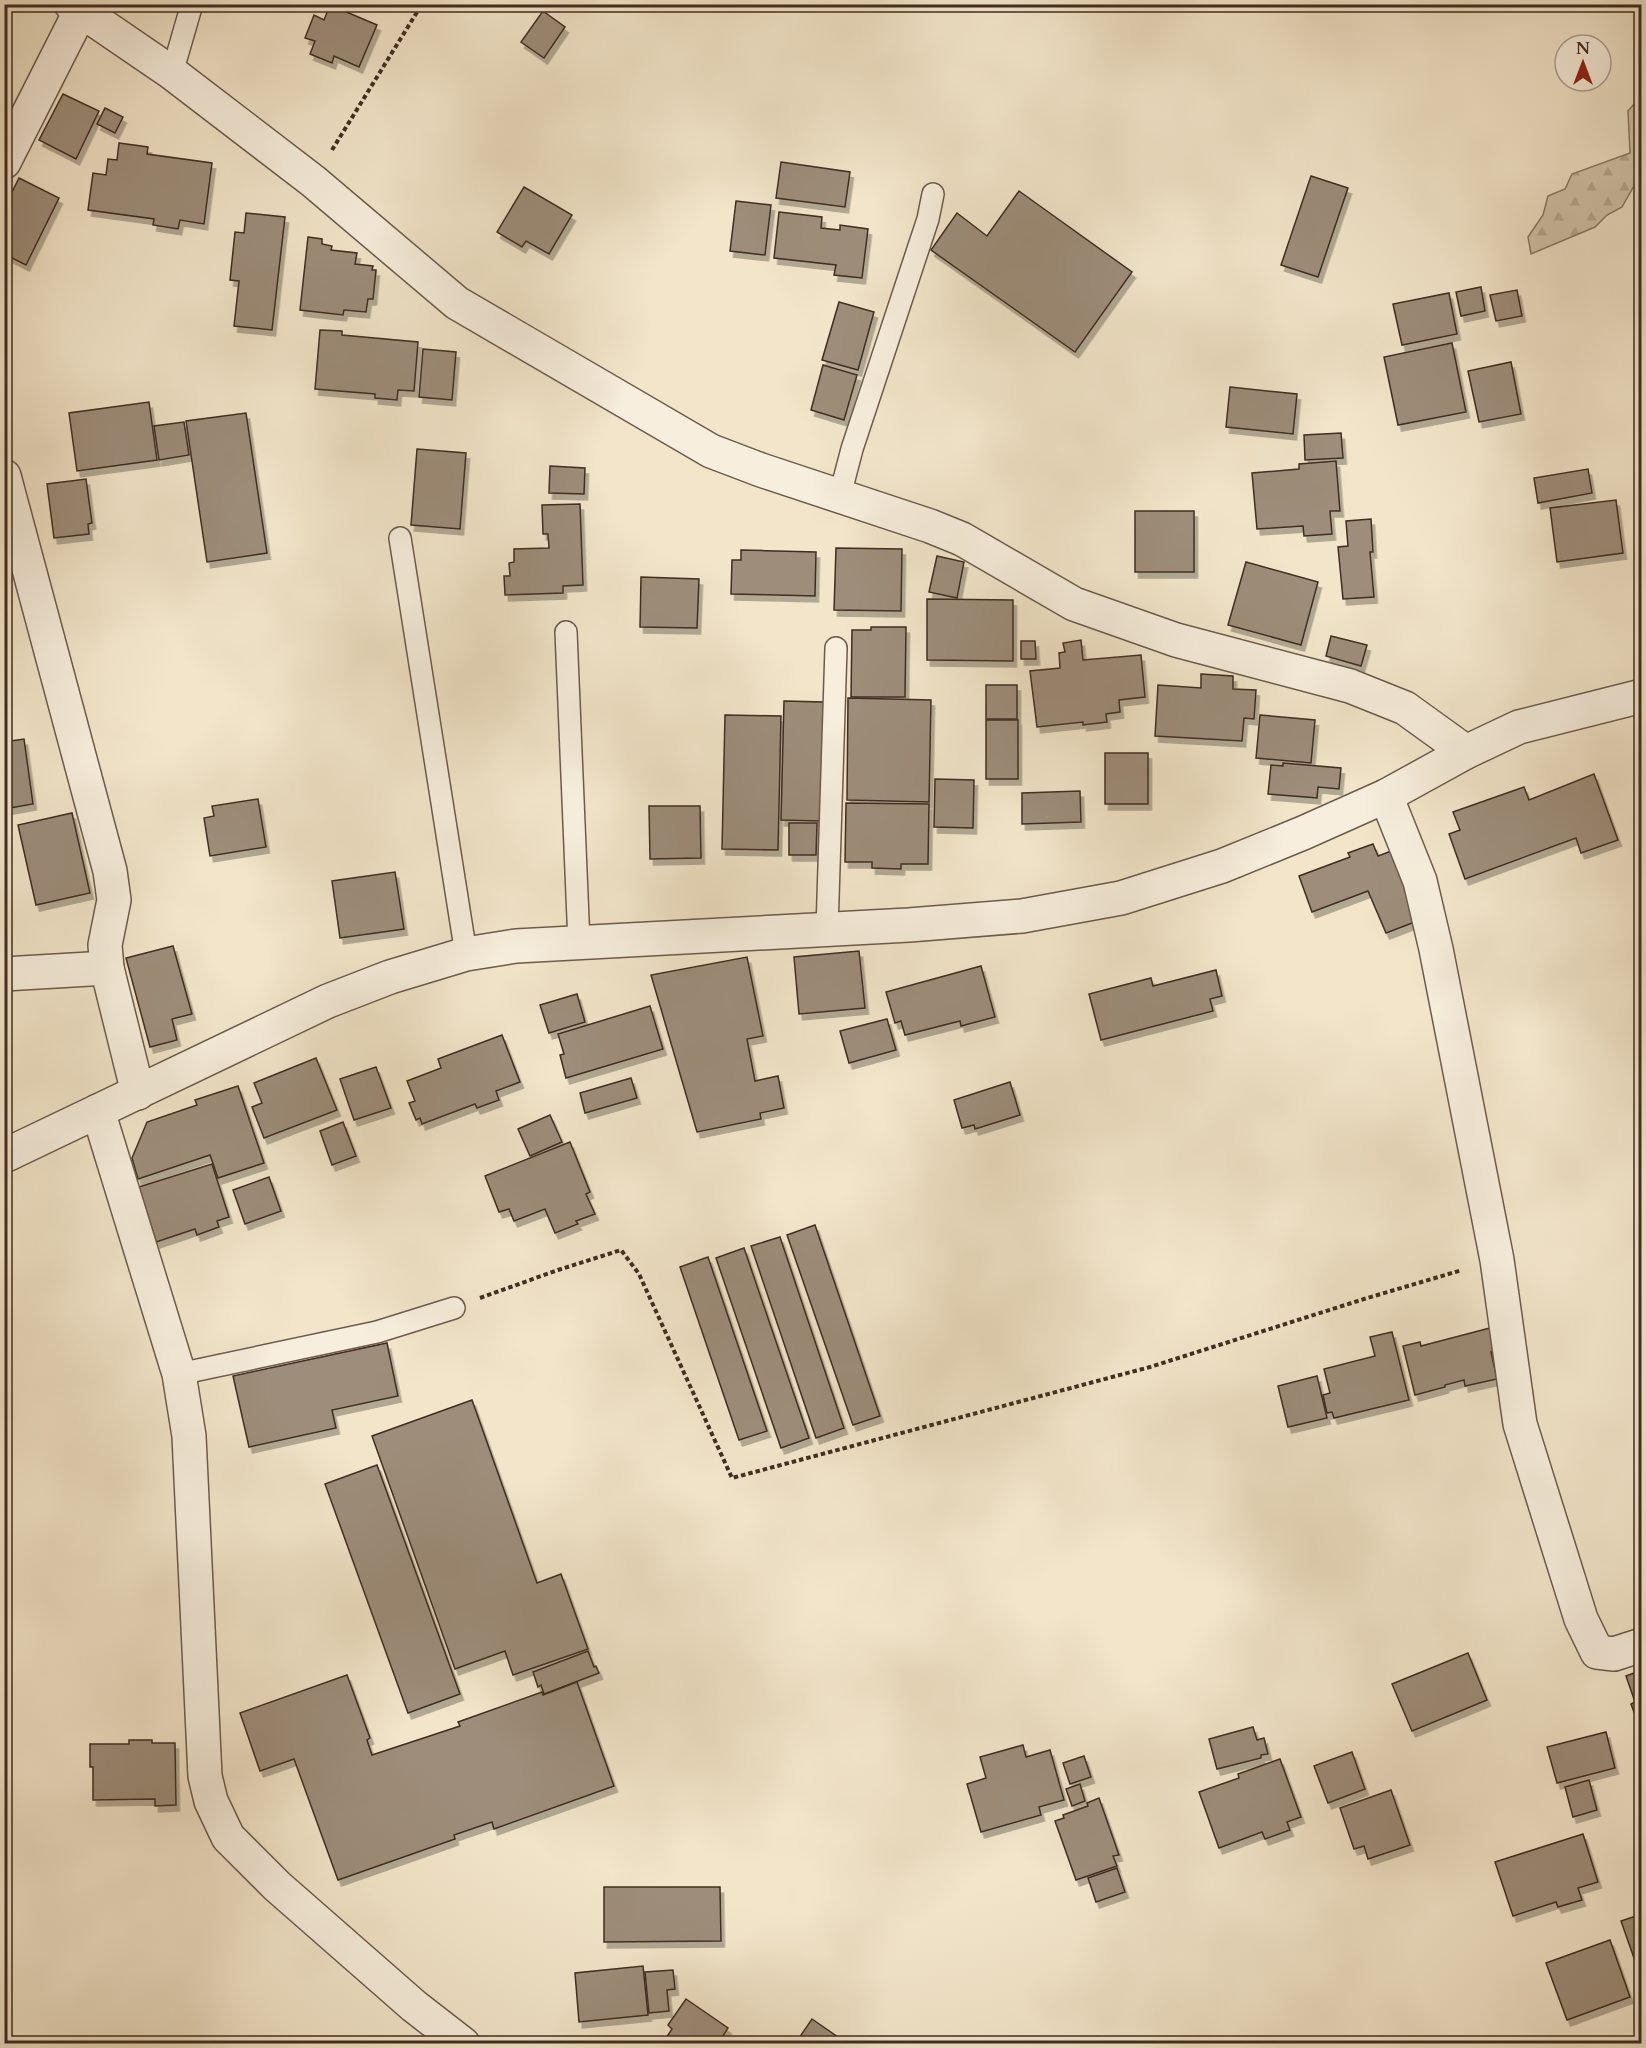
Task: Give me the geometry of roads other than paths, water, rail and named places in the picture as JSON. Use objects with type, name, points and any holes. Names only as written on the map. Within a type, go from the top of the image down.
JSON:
[{"type":"street","points":[[4,162],[76,7],[172,73],[313,181],[457,303],[711,451],[962,539],[1074,604],[1176,640],[1350,686],[1405,708],[1466,752]]},
{"type":"street","points":[[4,476],[110,871],[114,900],[105,945],[107,968],[138,1093]]},
{"type":"street","points":[[4,1156],[328,1001],[390,976],[466,954],[516,946],[579,942],[909,926],[1022,916],[1121,898],[1222,866],[1303,833],[1386,796],[1466,752],[1519,728],[1641,696]]},
{"type":"street","points":[[1386,796],[1420,881],[1441,972],[1497,1260],[1520,1424],[1581,1619],[1598,1652],[1614,1654],[1641,1645]]},
{"type":"street","points":[[4,974],[107,968]]},
{"type":"street","points":[[98,1111],[179,1374],[189,1436],[205,1776],[211,1802],[228,1837],[277,1886],[414,2006],[463,2043]]},
{"type":"lane","points":[[172,73],[192,4]]},
{"type":"lane","points":[[840,495],[852,449],[928,219],[933,194]]},
{"type":"lane","points":[[400,538],[466,954]]},
{"type":"lane","points":[[567,632],[579,942]]},
{"type":"lane","points":[[827,929],[836,648]]},
{"type":"lane","points":[[179,1374],[377,1332],[454,1308]]}]
